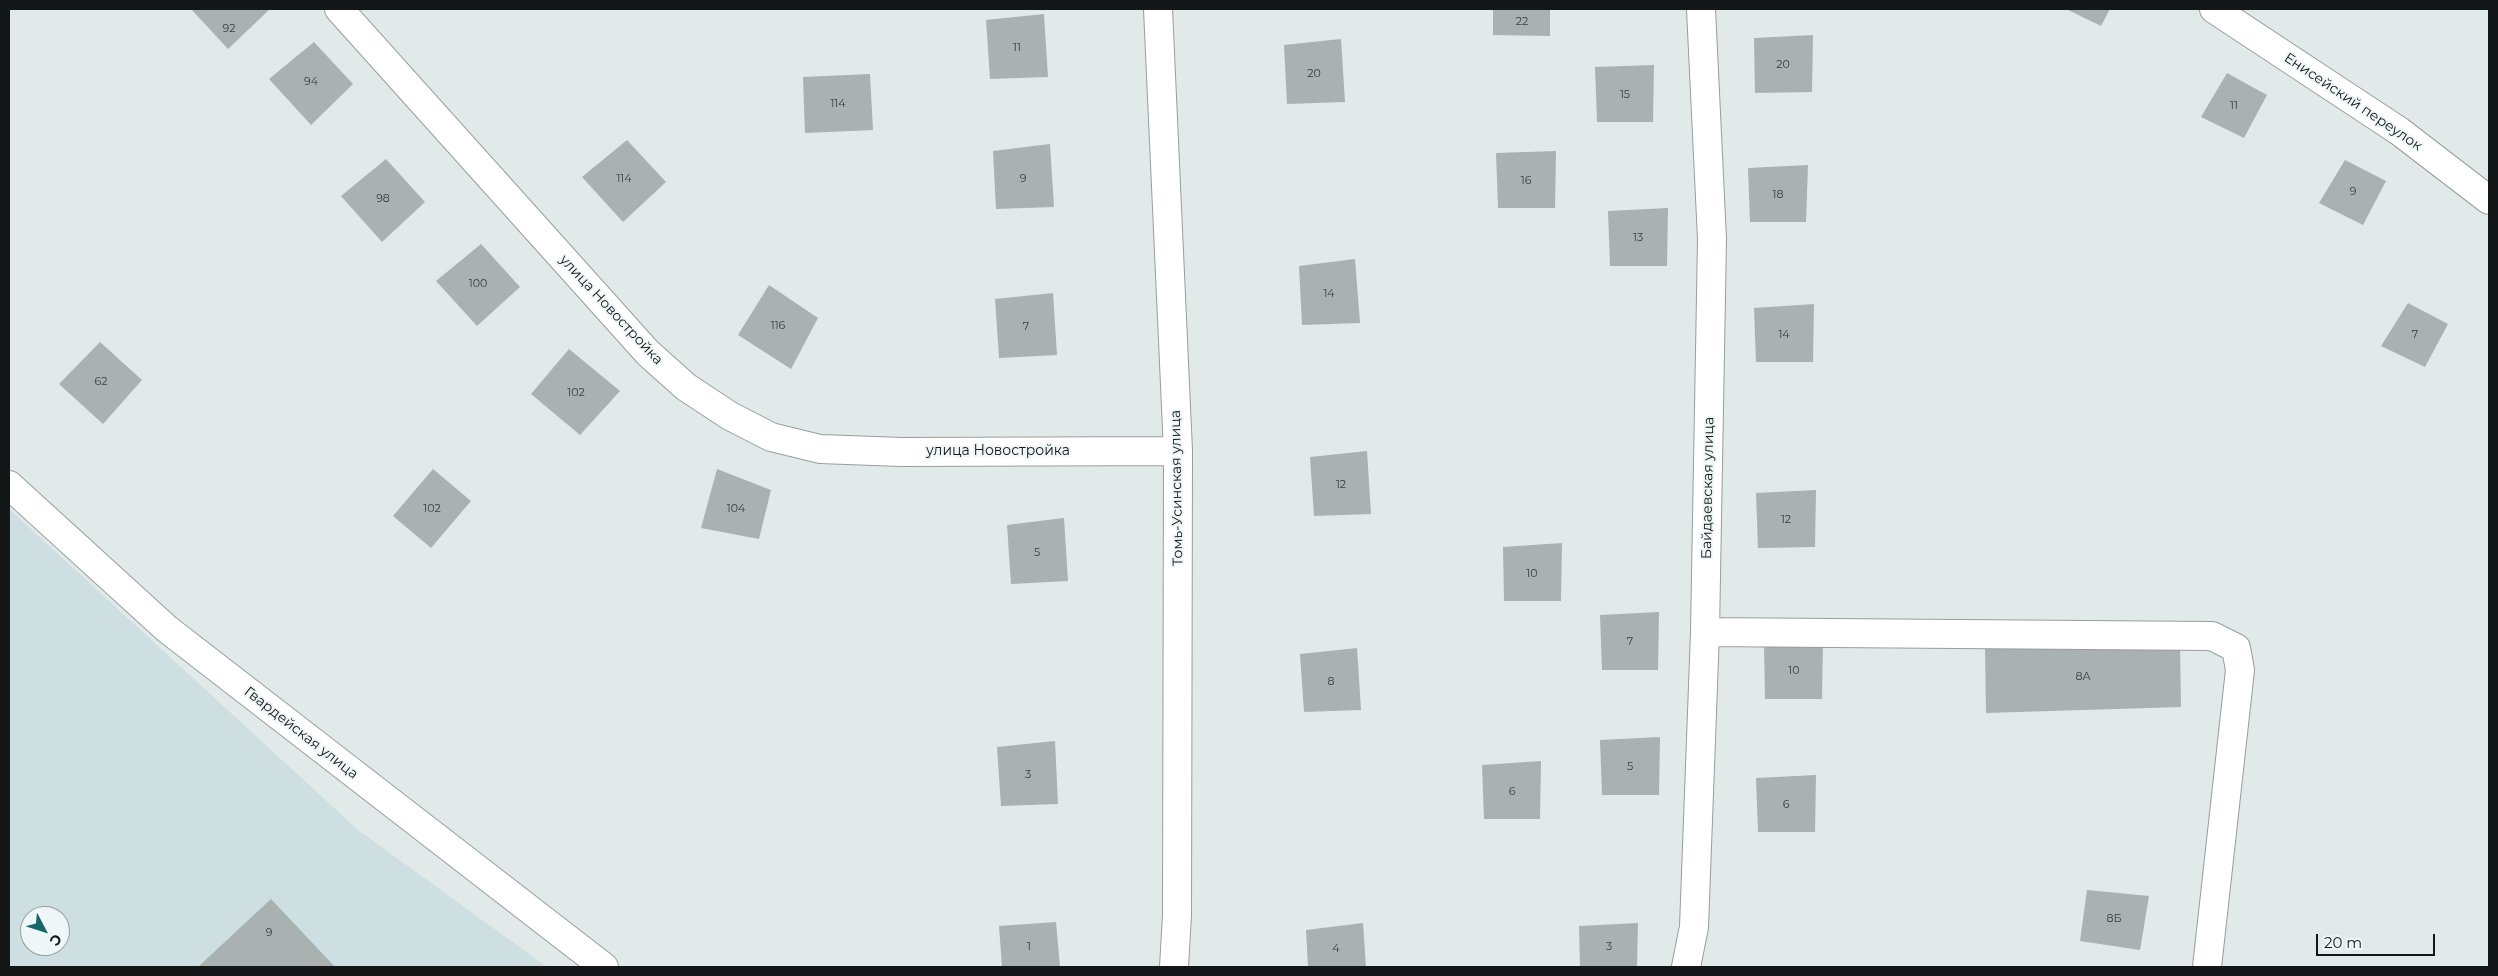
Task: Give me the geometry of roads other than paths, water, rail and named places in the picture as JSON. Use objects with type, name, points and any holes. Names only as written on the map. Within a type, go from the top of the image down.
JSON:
[{"type":"street","name":"улица Новостройка","points":[[339,9],[648,353],[686,387],[730,416],[771,437],[820,450],[902,452],[1178,451]]},
{"type":"street","name":"Томь-Усинская улица","points":[[1158,9],[1178,451],[1177,906],[1174,967]]},
{"type":"street","name":"Байдаевская улица","points":[[1686,967],[1694,926],[1705,632],[1712,239],[1701,9]]},
{"type":"street","name":"Енисейский переулок","points":[[2214,9],[2399,131],[2489,200]]},
{"type":"street","name":"Гвардейская улица","points":[[9,485],[167,629],[604,967]]},
{"type":"street","points":[[1705,632],[2212,636],[2236,648],[2240,670],[2207,967]]}]
